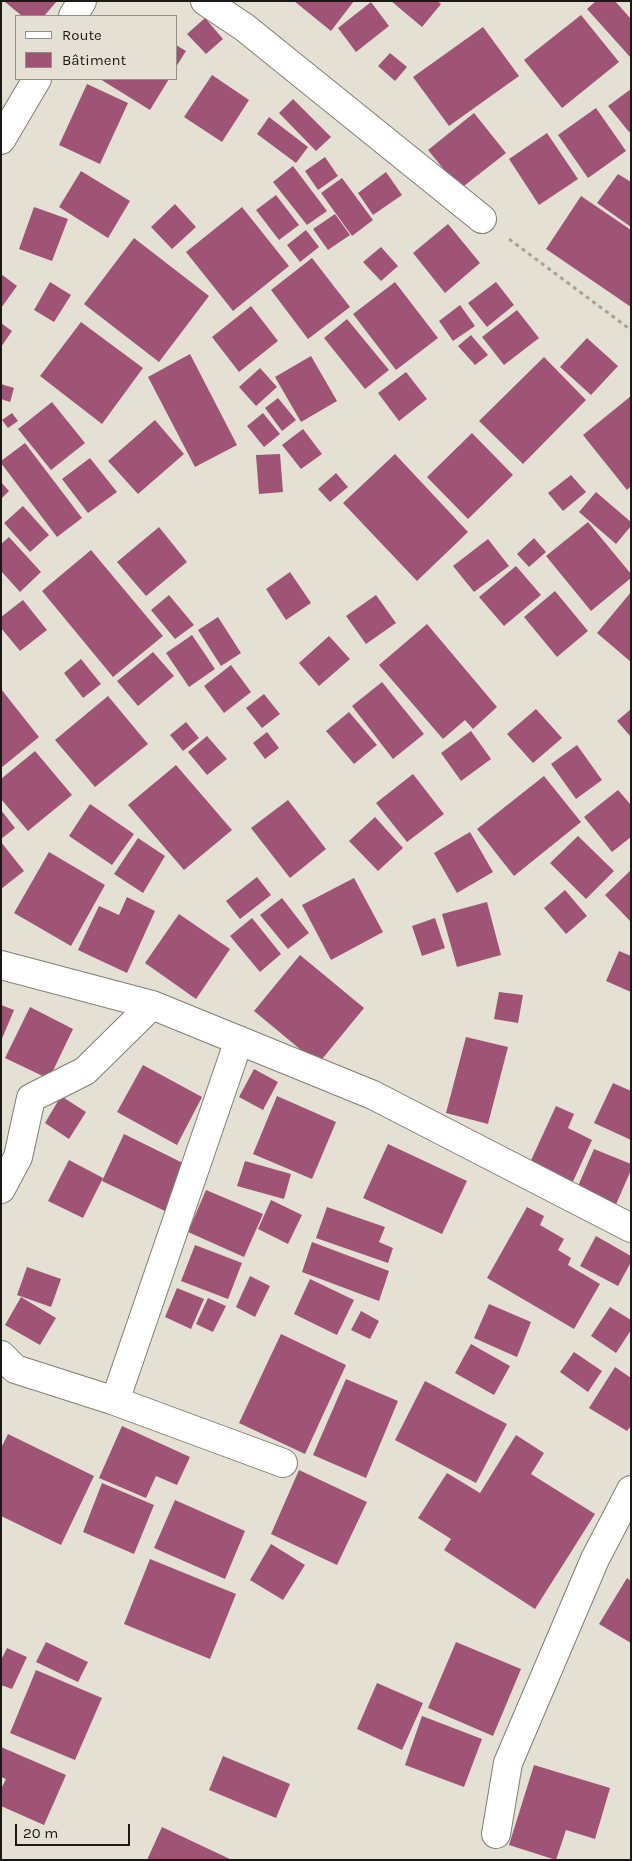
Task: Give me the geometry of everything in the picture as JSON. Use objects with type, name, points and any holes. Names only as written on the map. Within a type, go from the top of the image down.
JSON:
[{"type":"street","points":[[75,15],[82,1]]},
{"type":"street","points":[[206,1],[244,27],[482,219]]},
{"type":"street","points":[[1,140],[36,80]]},
{"type":"street","points":[[1,965],[152,1005],[239,1040],[373,1096],[631,1228]]},
{"type":"street","points":[[1,1190],[18,1157],[31,1098],[85,1071],[152,1005]]},
{"type":"street","points":[[115,1401],[239,1040]]},
{"type":"street","points":[[1,1355],[15,1369],[115,1401],[283,1463]]},
{"type":"street","points":[[496,1834],[508,1763],[595,1559],[631,1490]]},
{"type":"path","points":[[482,219],[631,330]]},
{"type":"building","points":[[4,1],[57,1],[45,15],[21,15]]},
{"type":"building","points":[[294,1],[354,1],[331,31]]},
{"type":"building","points":[[391,1],[437,1],[441,4],[422,27]]},
{"type":"building","points":[[596,1],[615,1],[631,19],[631,58],[587,9]]},
{"type":"building","points":[[371,2],[389,26],[356,52],[338,28]]},
{"type":"building","points":[[581,15],[619,62],[562,108],[524,60]]},
{"type":"building","points":[[205,18],[223,39],[206,54],[187,34]]},
{"type":"building","points":[[483,27],[519,76],[449,126],[413,77]]},
{"type":"building","points":[[178,46],[186,51],[178,64]]},
{"type":"building","points":[[390,53],[407,67],[395,81],[378,66]]},
{"type":"building","points":[[212,75],[249,100],[222,142],[184,117]]},
{"type":"building","points":[[102,80],[168,80],[150,110]]},
{"type":"building","points":[[87,84],[128,103],[100,164],[59,145]]},
{"type":"building","points":[[631,89],[631,131],[629,132],[608,106]]},
{"type":"building","points":[[293,99],[331,137],[316,151],[279,113]]},
{"type":"building","points":[[596,108],[626,151],[588,178],[558,135]]},
{"type":"building","points":[[474,113],[506,153],[460,189],[428,150]]},
{"type":"building","points":[[269,117],[308,147],[296,163],[257,134]]},
{"type":"building","points":[[547,133],[578,179],[539,205],[509,159]]},
{"type":"building","points":[[325,157],[338,176],[318,190],[305,171]]},
{"type":"building","points":[[293,166],[327,211],[307,225],[273,182]]},
{"type":"building","points":[[81,171],[130,201],[108,238],[59,207]]},
{"type":"building","points":[[386,172],[402,195],[373,215],[358,193]]},
{"type":"building","points":[[618,174],[631,182],[631,227],[597,203]]},
{"type":"building","points":[[342,178],[373,220],[352,236],[321,193]]},
{"type":"building","points":[[276,195],[299,225],[279,240],[256,210]]},
{"type":"building","points":[[581,196],[631,230],[631,307],[546,249]]},
{"type":"building","points":[[175,204],[196,227],[172,249],[151,227]]},
{"type":"building","points":[[34,207],[68,219],[52,261],[19,249]]},
{"type":"building","points":[[242,207],[289,266],[233,311],[186,252]]},
{"type":"building","points":[[335,214],[350,235],[328,250],[313,229]]},
{"type":"building","points":[[448,224],[480,263],[445,293],[413,253]]},
{"type":"building","points":[[306,230],[319,247],[300,262],[287,245]]},
{"type":"building","points":[[134,238],[209,296],[159,362],[84,304]]},
{"type":"building","points":[[381,247],[398,266],[381,281],[363,262]]},
{"type":"building","points":[[312,258],[350,307],[308,339],[271,290]]},
{"type":"building","points":[[1,274],[17,286],[1,308]]},
{"type":"building","points":[[50,282],[71,295],[54,322],[34,310]]},
{"type":"building","points":[[395,282],[438,338],[396,370],[353,314]]},
{"type":"building","points":[[496,282],[514,305],[487,327],[468,303]]},
{"type":"building","points":[[460,305],[475,326],[453,341],[439,321]]},
{"type":"building","points":[[251,306],[278,341],[239,372],[212,337]]},
{"type":"building","points":[[517,310],[539,338],[504,365],[482,337]]},
{"type":"building","points":[[347,319],[389,370],[365,389],[324,338]]},
{"type":"building","points":[[81,322],[143,368],[102,424],[40,376]]},
{"type":"building","points":[[1,323],[12,331],[1,347]]},
{"type":"building","points":[[471,335],[488,355],[475,365],[458,346]]},
{"type":"building","points":[[587,338],[618,366],[591,395],[560,367]]},
{"type":"building","points":[[190,354],[237,445],[195,467],[148,377]]},
{"type":"building","points":[[311,356],[337,401],[301,422],[275,377]]},
{"type":"building","points":[[544,357],[586,400],[523,464],[479,421]]},
{"type":"building","points":[[260,368],[277,387],[256,406],[239,387]]},
{"type":"building","points":[[406,372],[427,399],[399,421],[378,393]]},
{"type":"building","points":[[1,384],[14,388],[10,402],[1,399]]},
{"type":"building","points":[[631,396],[631,486],[627,490],[583,435]]},
{"type":"building","points":[[278,398],[296,420],[282,431],[265,408]]},
{"type":"building","points":[[52,402],[85,443],[51,470],[18,429]]},
{"type":"building","points":[[12,413],[18,421],[8,428],[2,420]]},
{"type":"building","points":[[263,413],[280,434],[264,447],[247,426]]},
{"type":"building","points":[[155,420],[184,454],[138,494],[108,461]]},
{"type":"building","points":[[303,429],[322,454],[301,469],[282,445]]},
{"type":"building","points":[[472,433],[513,475],[468,519],[427,477]]},
{"type":"building","points":[[25,443],[82,518],[57,537],[1,463],[1,461]]},
{"type":"building","points":[[280,454],[283,492],[259,494],[256,455]]},
{"type":"building","points":[[395,454],[468,532],[417,581],[343,503]]},
{"type":"building","points":[[90,458],[117,492],[88,513],[62,479]]},
{"type":"building","points":[[336,473],[348,487],[330,502],[318,489]]},
{"type":"building","points":[[571,475],[586,492],[563,511],[548,493]]},
{"type":"building","points":[[1,482],[9,491],[1,499]]},
{"type":"building","points":[[596,492],[631,522],[631,526],[616,544],[579,512]]},
{"type":"building","points":[[23,506],[49,535],[30,552],[4,523]]},
{"type":"building","points":[[588,522],[631,574],[631,578],[591,611],[546,556]]},
{"type":"building","points":[[159,527],[187,562],[146,596],[117,562]]},
{"type":"building","points":[[9,537],[41,572],[20,592],[1,571],[1,544]]},
{"type":"building","points":[[534,538],[546,552],[529,567],[517,554]]},
{"type":"building","points":[[488,539],[509,566],[474,592],[453,566]]},
{"type":"building","points":[[91,550],[163,636],[113,677],[42,591]]},
{"type":"building","points":[[516,566],[541,595],[504,626],[479,597]]},
{"type":"building","points":[[290,572],[311,603],[286,620],[266,589]]},
{"type":"building","points":[[555,591],[588,631],[557,657],[524,617]]},
{"type":"building","points":[[631,592],[631,662],[597,633]]},
{"type":"building","points":[[169,595],[194,625],[175,639],[151,610]]},
{"type":"building","points":[[376,595],[396,623],[366,644],[346,616]]},
{"type":"building","points":[[23,600],[47,630],[20,651],[1,628],[1,617]]},
{"type":"building","points":[[218,617],[241,653],[221,666],[198,630]]},
{"type":"building","points":[[427,624],[497,707],[473,729],[465,720],[443,739],[379,665]]},
{"type":"building","points":[[192,635],[215,669],[189,687],[166,653]]},
{"type":"building","points":[[329,636],[350,659],[319,686],[299,663]]},
{"type":"building","points":[[153,652],[174,676],[138,706],[117,681]]},
{"type":"building","points":[[81,659],[101,684],[83,698],[64,673]]},
{"type":"building","points":[[231,665],[251,692],[224,713],[204,686]]},
{"type":"building","points":[[382,682],[424,734],[393,759],[352,706]]},
{"type":"building","points":[[1,689],[39,737],[1,768]]},
{"type":"building","points":[[264,694],[280,714],[262,728],[246,708]]},
{"type":"building","points":[[108,696],[148,744],[95,787],[55,740]]},
{"type":"building","points":[[536,709],[562,738],[533,763],[507,734]]},
{"type":"building","points":[[631,709],[631,737],[617,721]]},
{"type":"building","points":[[349,712],[377,745],[354,764],[326,731]]},
{"type":"building","points":[[186,722],[199,738],[183,751],[170,735]]},
{"type":"building","points":[[471,731],[491,759],[461,781],[441,753]]},
{"type":"building","points":[[267,732],[279,748],[265,759],[253,743]]},
{"type":"building","points":[[207,736],[227,759],[207,775],[188,752]]},
{"type":"building","points":[[577,745],[602,780],[576,799],[551,764]]},
{"type":"building","points":[[35,751],[72,795],[28,831],[1,799],[1,779]]},
{"type":"building","points":[[176,765],[232,830],[184,870],[128,805]]},
{"type":"building","points":[[413,774],[444,814],[407,842],[376,803]]},
{"type":"building","points":[[544,776],[581,822],[514,876],[477,829]]},
{"type":"building","points":[[618,790],[631,805],[631,837],[612,852],[584,817]]},
{"type":"building","points":[[288,800],[326,849],[290,878],[251,828]]},
{"type":"building","points":[[90,804],[134,834],[112,865],[69,836]]},
{"type":"building","points":[[1,810],[15,828],[1,839]]},
{"type":"building","points":[[375,817],[403,848],[378,871],[349,841]]},
{"type":"building","points":[[470,832],[493,872],[457,893],[434,853]]},
{"type":"building","points":[[578,836],[614,871],[586,899],[550,863]]},
{"type":"building","points":[[138,838],[165,856],[143,893],[114,874]]},
{"type":"building","points":[[1,842],[24,871],[1,889]]},
{"type":"building","points":[[49,852],[105,885],[71,946],[14,913]]},
{"type":"building","points":[[631,870],[631,922],[605,895]]},
{"type":"building","points":[[257,877],[271,895],[240,919],[226,901]]},
{"type":"building","points":[[354,878],[383,932],[331,960],[302,905]]},
{"type":"building","points":[[565,890],[587,916],[566,934],[544,908]]},
{"type":"building","points":[[127,897],[155,911],[127,973],[78,950],[99,906],[119,915]]},
{"type":"building","points":[[282,898],[309,933],[288,949],[260,915]]},
{"type":"building","points":[[487,902],[501,955],[457,967],[442,914]]},
{"type":"building","points":[[179,914],[230,949],[196,999],[145,963]]},
{"type":"building","points":[[252,918],[281,954],[260,972],[230,936]]},
{"type":"building","points":[[435,918],[445,948],[422,956],[412,926]]},
{"type":"building","points":[[619,951],[631,956],[631,992],[606,981]]},
{"type":"building","points":[[300,955],[364,1008],[318,1064],[254,1011]]},
{"type":"building","points":[[499,992],[523,995],[518,1023],[494,1019]]},
{"type":"building","points":[[1,1005],[14,1010],[1,1041]]},
{"type":"building","points":[[30,1007],[73,1029],[49,1079],[5,1058]]},
{"type":"building","points":[[466,1037],[508,1047],[488,1124],[446,1113]]},
{"type":"building","points":[[143,1065],[202,1097],[177,1145],[117,1112]]},
{"type":"building","points":[[254,1069],[278,1082],[263,1110],[239,1097]]},
{"type":"building","points":[[613,1083],[631,1091],[631,1140],[594,1123]]},
{"type":"building","points":[[61,1096],[86,1112],[69,1139],[45,1123]]},
{"type":"building","points":[[277,1096],[336,1122],[312,1179],[253,1154]]},
{"type":"building","points":[[556,1106],[574,1114],[568,1128],[592,1140],[570,1188],[527,1169]]},
{"type":"building","points":[[124,1134],[187,1165],[165,1211],[102,1181]]},
{"type":"building","points":[[388,1144],[467,1181],[442,1234],[363,1198]]},
{"type":"building","points":[[594,1149],[631,1164],[631,1170],[614,1209],[575,1193]]},
{"type":"building","points":[[69,1160],[103,1178],[83,1218],[48,1201]]},
{"type":"building","points":[[245,1161],[291,1174],[284,1199],[237,1186]]},
{"type":"building","points":[[206,1190],[263,1214],[244,1257],[188,1232]]},
{"type":"building","points":[[271,1200],[302,1215],[288,1244],[258,1229]]},
{"type":"building","points":[[327,1207],[385,1227],[379,1242],[393,1248],[388,1263],[316,1238]]},
{"type":"building","points":[[527,1207],[544,1216],[540,1225],[564,1239],[558,1250],[571,1258],[568,1265],[600,1284],[574,1329],[487,1278]]},
{"type":"building","points":[[596,1236],[631,1256],[631,1262],[618,1286],[580,1266]]},
{"type":"building","points":[[312,1242],[389,1271],[379,1301],[302,1272]]},
{"type":"building","points":[[195,1245],[242,1263],[228,1299],[181,1281]]},
{"type":"building","points":[[27,1267],[61,1279],[51,1307],[17,1295]]},
{"type":"building","points":[[250,1276],[270,1286],[255,1317],[236,1307]]},
{"type":"building","points":[[310,1279],[354,1300],[337,1335],[294,1314]]},
{"type":"building","points":[[177,1288],[204,1299],[191,1329],[165,1317]]},
{"type":"building","points":[[21,1297],[56,1318],[40,1345],[5,1325]]},
{"type":"building","points":[[208,1298],[226,1306],[213,1332],[196,1324]]},
{"type":"building","points":[[489,1304],[531,1322],[517,1357],[474,1338]]},
{"type":"building","points":[[610,1307],[631,1320],[631,1330],[616,1353],[591,1336]]},
{"type":"building","points":[[361,1311],[379,1321],[370,1339],[351,1330]]},
{"type":"building","points":[[281,1334],[346,1365],[305,1454],[239,1423]]},
{"type":"building","points":[[471,1344],[510,1366],[494,1395],[455,1373]]},
{"type":"building","points":[[574,1352],[602,1371],[588,1392],[560,1372]]},
{"type":"building","points":[[615,1367],[631,1378],[631,1426],[627,1431],[589,1408]]},
{"type":"building","points":[[346,1379],[398,1401],[366,1478],[313,1455]]},
{"type":"building","points":[[425,1381],[507,1424],[476,1483],[395,1440]]},
{"type":"building","points":[[122,1426],[190,1457],[177,1485],[156,1476],[146,1498],[99,1478]]},
{"type":"building","points":[[8,1434],[94,1476],[61,1545],[1,1516],[1,1448]]},
{"type":"building","points":[[516,1435],[544,1453],[531,1474],[595,1514],[535,1609],[444,1550],[451,1539],[418,1518],[447,1473],[480,1493]]},
{"type":"building","points":[[299,1470],[367,1502],[337,1565],[271,1534]]},
{"type":"building","points":[[102,1483],[154,1505],[134,1554],[83,1532]]},
{"type":"building","points":[[175,1500],[245,1531],[225,1579],[154,1548]]},
{"type":"building","points":[[271,1544],[305,1565],[283,1600],[250,1580]]},
{"type":"building","points":[[150,1559],[236,1594],[210,1659],[124,1624]]},
{"type":"building","points":[[627,1578],[631,1581],[631,1643],[599,1624]]},
{"type":"building","points":[[46,1642],[88,1662],[78,1682],[36,1662]]},
{"type":"building","points":[[456,1642],[521,1669],[493,1736],[428,1708]]},
{"type":"building","points":[[7,1648],[27,1657],[12,1689],[1,1685],[1,1660]]},
{"type":"building","points":[[36,1670],[102,1698],[75,1760],[10,1733]]},
{"type":"building","points":[[377,1683],[423,1703],[402,1750],[357,1729]]},
{"type":"building","points":[[422,1716],[482,1739],[464,1787],[405,1765]]},
{"type":"building","points":[[1,1747],[66,1775],[44,1825],[1,1806],[1,1789],[6,1779],[1,1777]]},
{"type":"building","points":[[223,1756],[290,1784],[276,1818],[209,1790]]},
{"type":"building","points":[[534,1765],[610,1788],[595,1839],[566,1830],[556,1860],[509,1845]]},
{"type":"building","points":[[162,1827],[232,1860],[147,1860]]}]
